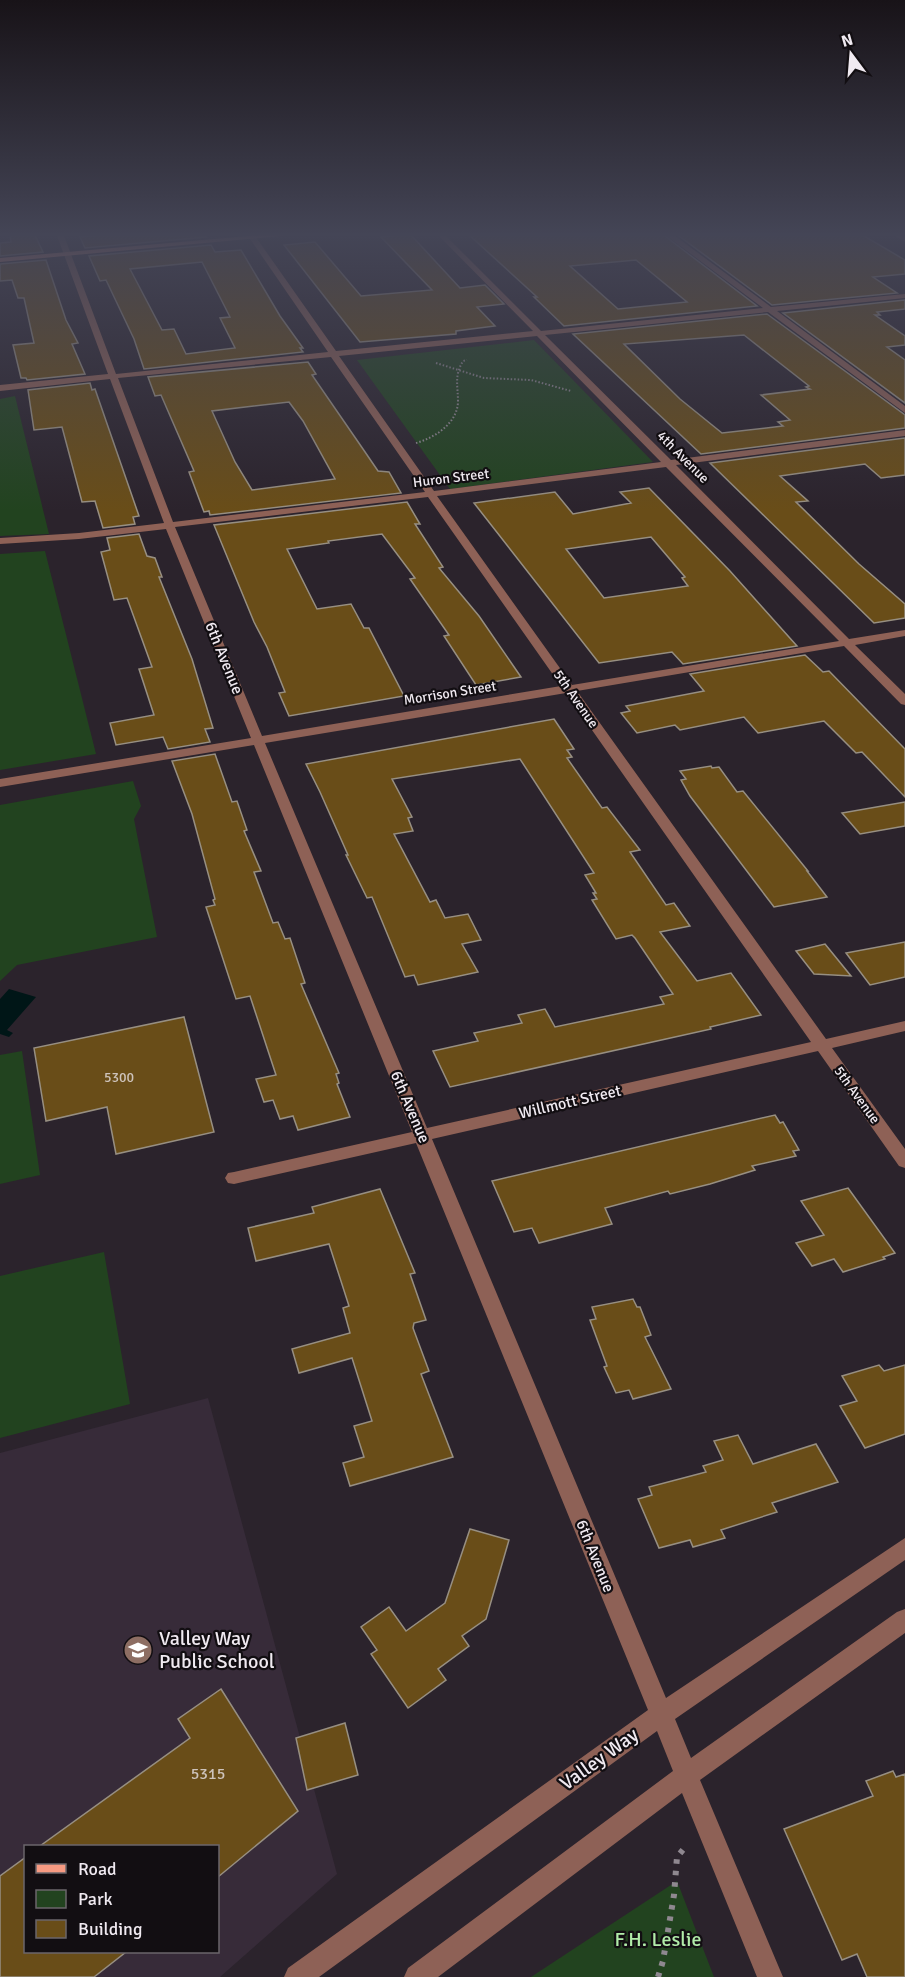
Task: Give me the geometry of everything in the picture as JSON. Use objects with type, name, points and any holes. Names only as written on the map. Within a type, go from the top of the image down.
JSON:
[{"type":"street","name":"6th Avenue","points":[[94,325],[170,524],[258,740],[770,1977]]},
{"type":"street","name":"5th Avenue","points":[[313,325],[820,1045],[905,1162]]},
{"type":"street","name":"4th Avenue","points":[[531,325],[905,701]]},
{"type":"street","points":[[0,388],[616,325]]},
{"type":"street","points":[[790,325],[905,410]]},
{"type":"street","name":"Huron Street","points":[[0,541],[79,536],[431,494],[905,433]]},
{"type":"street","name":"Morrison Street","points":[[0,783],[905,633]]},
{"type":"street","name":"Willmott Street","points":[[234,1178],[905,1026]]},
{"type":"street","name":"Valley Way","points":[[297,1977],[660,1715],[905,1548]]},
{"type":"street","points":[[417,1977],[685,1776],[905,1620]]},
{"type":"path","points":[[398,448],[428,440],[441,431],[458,405],[456,393],[458,368],[463,361],[472,358]]},
{"type":"path","points":[[432,362],[458,368],[484,378],[531,380],[573,391],[594,390]]},
{"type":"path","points":[[658,1977],[663,1961],[672,1906],[677,1857],[706,1824]]},
{"type":"shaded area","points":[[9,989],[36,997],[7,1030],[13,1033],[9,1037],[0,1034],[0,999]]},
{"type":"shaded area","name":"Valley Way Public School","points":[[208,1398],[337,1874],[220,1977],[0,1977],[0,1453]]},
{"type":"green space","points":[[534,340],[653,462],[450,489],[357,360]]},
{"type":"green space","points":[[15,396],[49,534],[0,536],[0,399]]},
{"type":"green space","points":[[45,551],[96,754],[0,770],[0,554]]},
{"type":"green space","points":[[133,781],[141,806],[134,819],[157,937],[17,965],[0,981],[0,805]]},
{"type":"green space","points":[[22,1051],[40,1175],[0,1184],[0,1055]]},
{"type":"green space","points":[[104,1252],[130,1404],[0,1438],[0,1276]]},
{"type":"green space","name":"F.H. Leslie","points":[[677,1881],[714,1977],[531,1977]]},
{"type":"building","points":[[30,325],[69,325],[78,343],[72,344],[85,374],[27,380],[21,378],[13,345],[34,343]]},
{"type":"building","points":[[127,325],[160,325],[162,330],[174,329],[186,354],[235,348],[224,325],[287,325],[303,348],[300,348],[303,352],[144,369]]},
{"type":"building","points":[[347,325],[495,326],[456,331],[456,334],[360,342]]},
{"type":"building","points":[[658,325],[782,325],[905,415],[905,428],[701,454],[573,334]],"holes":[[[744,335],[809,386],[806,387],[810,389],[761,395],[790,420],[778,422],[783,426],[722,433],[680,399],[624,344]]]},
{"type":"building","points":[[800,325],[890,325],[905,336],[905,345],[887,347],[905,360],[905,403]]},
{"type":"building","points":[[308,362],[316,374],[312,375],[378,471],[389,472],[401,493],[210,515],[209,511],[204,512],[189,472],[194,471],[161,395],[155,396],[148,377]],"holes":[[[289,402],[303,421],[335,479],[252,490],[235,462],[212,411]]]},
{"type":"building","points":[[90,383],[92,390],[95,389],[139,516],[133,517],[135,524],[103,528],[95,501],[82,502],[62,427],[34,430],[28,390]]},
{"type":"building","points":[[905,438],[905,475],[881,478],[865,464],[780,476],[808,501],[796,502],[859,564],[905,604],[905,618],[874,623],[710,463]]},
{"type":"building","points":[[649,488],[730,571],[797,646],[683,664],[672,652],[599,663],[474,503],[555,492],[573,514],[631,503],[620,492]],"holes":[[[651,537],[685,577],[682,578],[688,586],[604,598],[566,549]]]},
{"type":"building","points":[[407,502],[420,524],[415,524],[443,567],[439,568],[479,616],[521,677],[476,685],[444,636],[449,635],[410,579],[415,578],[382,534],[328,541],[329,543],[287,549],[317,609],[351,604],[364,628],[369,628],[404,696],[289,716],[279,693],[285,692],[214,525]]},
{"type":"building","points":[[139,534],[147,556],[155,558],[162,577],[159,577],[192,659],[213,728],[205,729],[210,742],[168,749],[163,737],[116,745],[110,723],[154,715],[139,669],[152,667],[127,598],[114,600],[101,552],[110,550],[107,538]]},
{"type":"building","points":[[805,655],[823,672],[829,671],[905,749],[905,797],[862,752],[856,753],[824,721],[758,733],[744,717],[680,730],[675,725],[637,733],[621,713],[630,711],[626,706],[704,691],[690,674]]},
{"type":"building","points":[[554,719],[574,749],[567,750],[572,757],[567,758],[602,808],[607,807],[640,850],[630,852],[666,905],[674,903],[690,926],[660,932],[697,981],[731,973],[761,1015],[710,1027],[711,1029],[450,1087],[433,1051],[478,1041],[474,1033],[522,1023],[518,1015],[545,1009],[555,1027],[664,1004],[660,997],[673,994],[632,935],[616,939],[592,900],[597,899],[593,893],[596,893],[585,875],[594,873],[520,759],[392,779],[412,817],[408,818],[413,831],[394,834],[430,902],[436,900],[445,918],[468,914],[481,940],[462,944],[478,972],[418,985],[414,975],[405,977],[372,897],[367,898],[306,764]]},
{"type":"building","points":[[215,754],[232,802],[237,801],[247,830],[244,831],[261,871],[254,872],[273,923],[278,922],[285,939],[290,938],[305,983],[301,984],[339,1073],[336,1074],[339,1083],[337,1084],[350,1117],[298,1130],[293,1116],[280,1119],[273,1100],[264,1102],[256,1079],[276,1075],[250,996],[236,999],[206,907],[215,905],[213,900],[215,899],[192,814],[172,761]]},
{"type":"building","points":[[711,766],[712,768],[719,767],[737,792],[743,791],[827,897],[774,907],[690,796],[681,780],[686,779],[680,771]]},
{"type":"building","points":[[905,802],[905,826],[860,834],[842,813]]},
{"type":"building","points":[[905,942],[905,977],[870,985],[846,953]]},
{"type":"building","points":[[825,944],[851,976],[814,974],[796,951]]},
{"type":"building","points":[[184,1017],[214,1132],[116,1154],[107,1107],[46,1121],[34,1048]]},
{"type":"building","points":[[775,1115],[780,1123],[783,1122],[799,1150],[793,1151],[796,1156],[752,1166],[755,1170],[710,1184],[670,1194],[668,1191],[605,1208],[612,1224],[539,1243],[532,1228],[514,1232],[492,1181]]},
{"type":"building","points":[[848,1188],[895,1253],[883,1257],[885,1259],[843,1272],[834,1259],[812,1266],[796,1243],[824,1235],[801,1201]]},
{"type":"building","points":[[380,1189],[415,1273],[410,1274],[426,1320],[414,1323],[413,1328],[429,1371],[421,1374],[453,1457],[350,1486],[343,1463],[364,1457],[354,1426],[372,1421],[352,1358],[299,1373],[292,1349],[350,1333],[343,1308],[349,1306],[329,1244],[256,1261],[248,1228],[314,1213],[312,1207]]},
{"type":"building","points":[[633,1299],[637,1307],[640,1307],[651,1335],[645,1337],[671,1389],[633,1399],[629,1390],[616,1393],[604,1367],[607,1366],[590,1320],[596,1319],[592,1307]]},
{"type":"building","points":[[879,1365],[884,1371],[905,1365],[905,1434],[865,1448],[840,1406],[857,1401],[842,1376]]},
{"type":"building","points":[[738,1435],[753,1464],[816,1444],[838,1482],[772,1503],[777,1512],[721,1530],[725,1538],[693,1547],[690,1540],[659,1548],[638,1499],[652,1495],[649,1487],[706,1472],[703,1466],[723,1460],[714,1441]]},
{"type":"building","points":[[470,1529],[509,1540],[486,1619],[462,1636],[469,1646],[438,1669],[446,1680],[408,1708],[371,1654],[377,1650],[361,1627],[389,1607],[406,1631],[445,1603]]},
{"type":"building","points":[[221,1689],[298,1811],[219,1876],[219,1845],[41,1845],[190,1738],[178,1719]]},
{"type":"building","points":[[345,1723],[358,1775],[307,1790],[296,1738]]},
{"type":"building","points":[[893,1771],[896,1777],[905,1774],[905,1977],[867,1977],[857,1954],[842,1960],[784,1829],[873,1796],[866,1781]]},
{"type":"building","points":[[24,1858],[24,1953],[125,1953],[94,1977],[0,1977],[0,1876]]},
{"type":"place","name":"Valley Way Public School","points":[[138,1650]]}]
